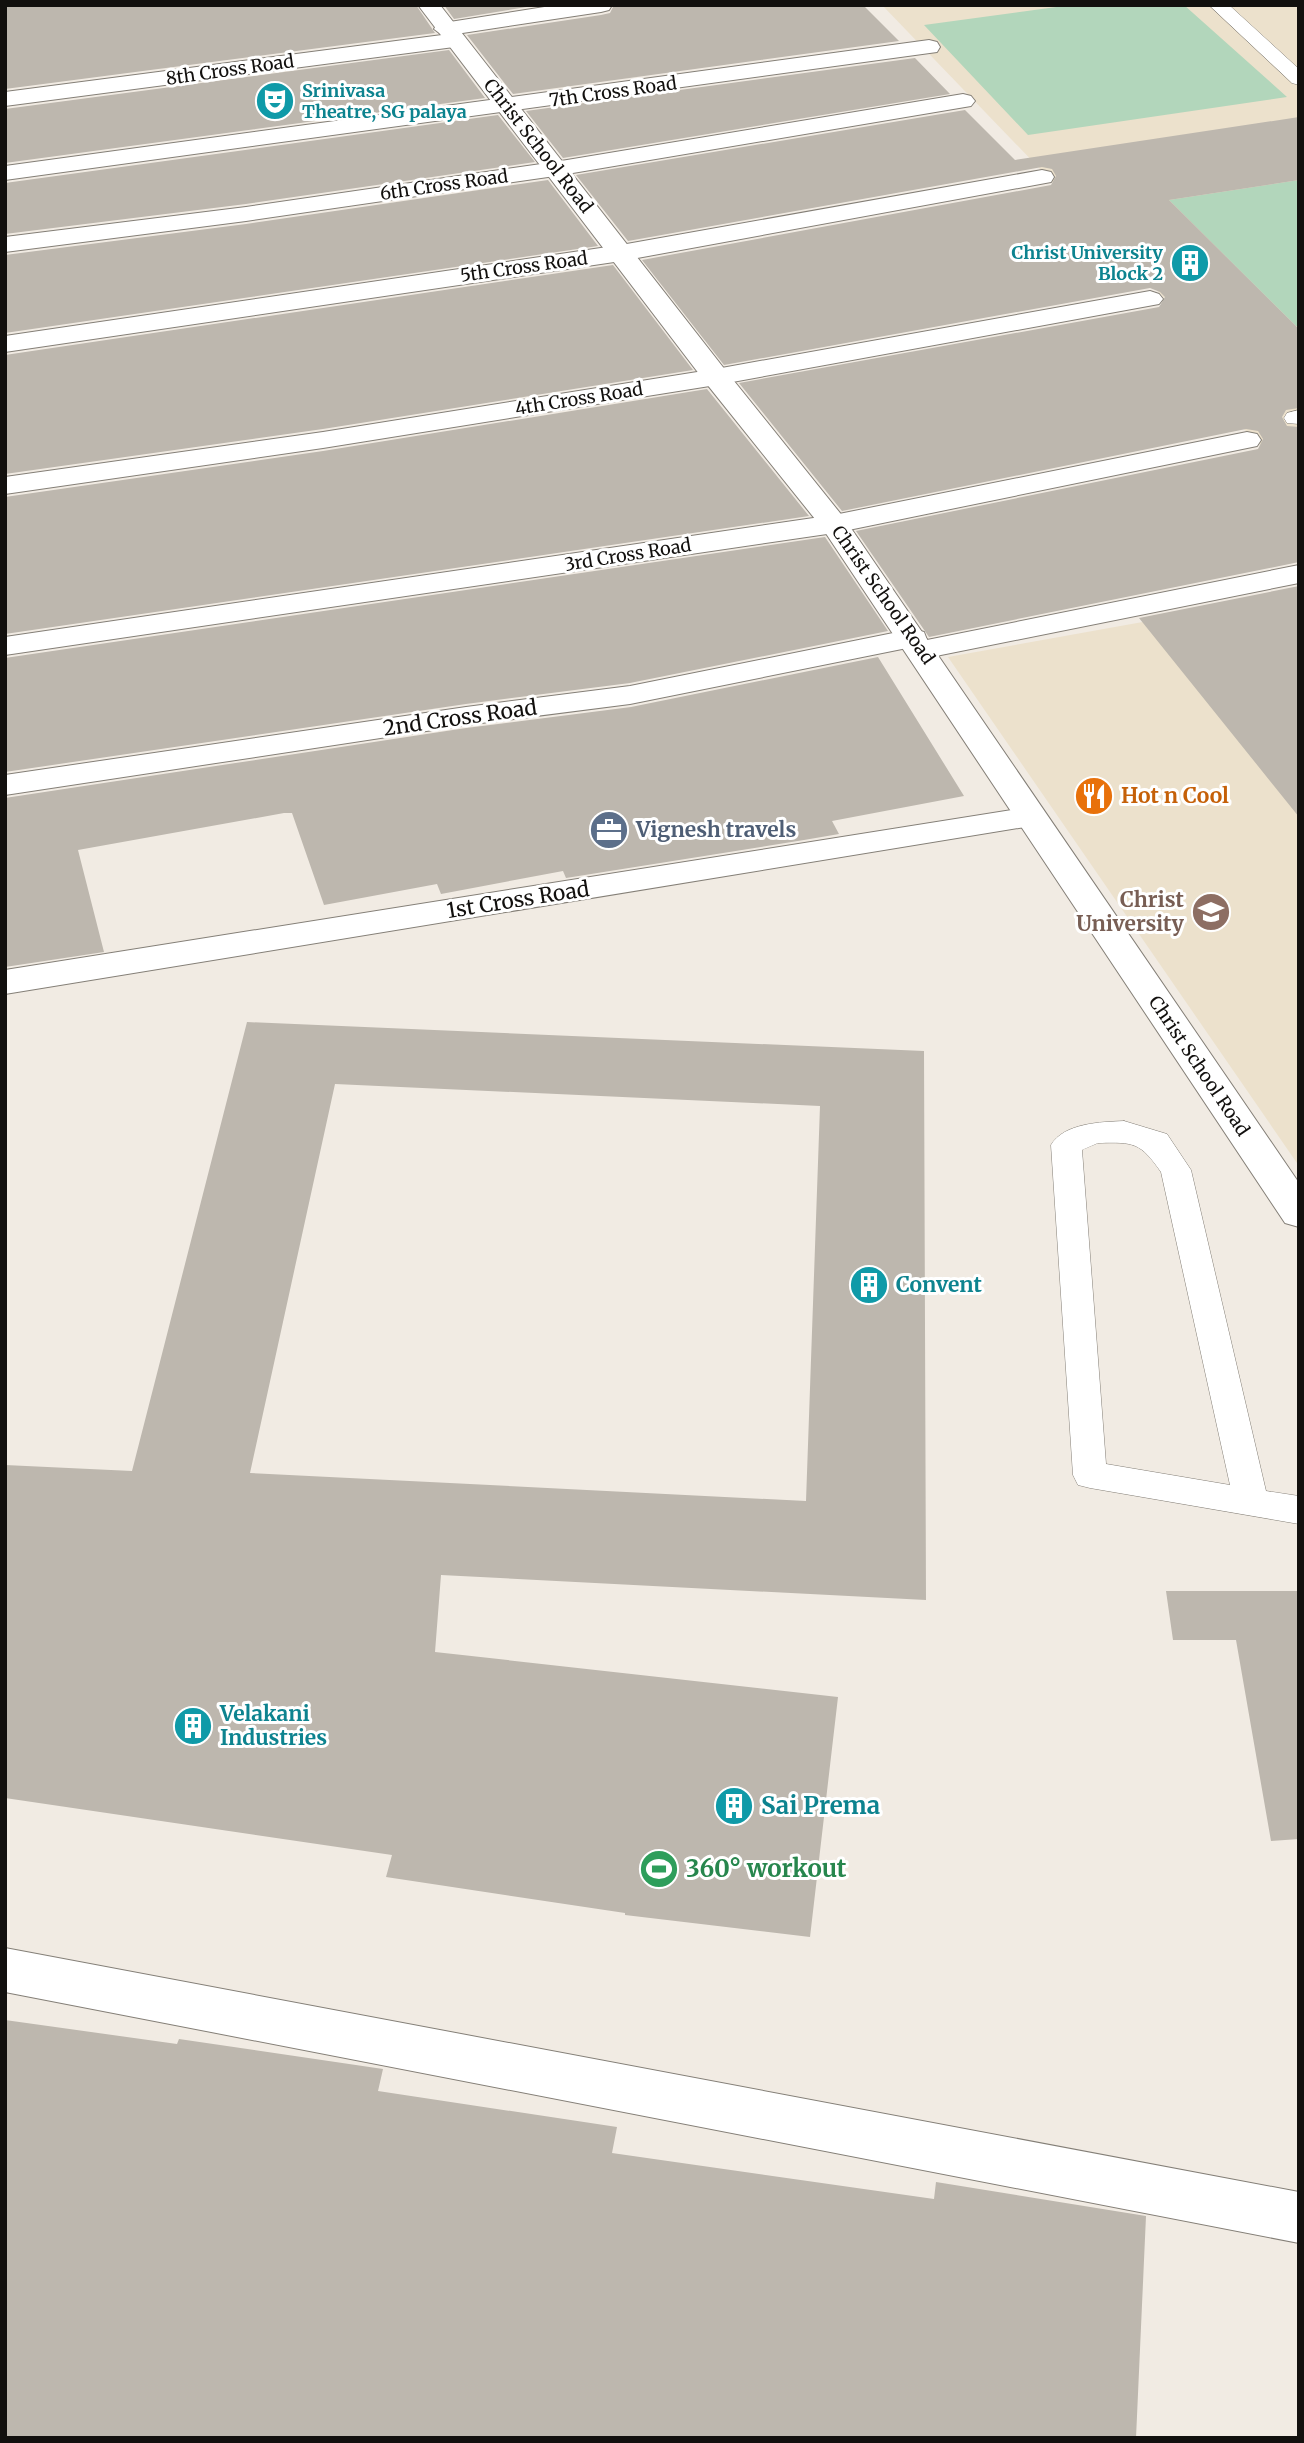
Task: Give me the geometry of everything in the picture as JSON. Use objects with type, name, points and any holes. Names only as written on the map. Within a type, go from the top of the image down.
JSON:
[{"type":"street","name":"8th Cross Road","points":[[5,99],[442,25],[601,5]]},
{"type":"street","name":"Christ School Road","points":[[442,25],[834,524],[1299,1213]]},
{"type":"street","name":"7th Cross Road","points":[[5,173],[929,47]]},
{"type":"street","name":"6th Cross Road","points":[[5,245],[555,169],[963,101]]},
{"type":"street","name":"5th Cross Road","points":[[5,344],[621,253],[1042,177]]},
{"type":"street","name":"4th Cross Road","points":[[5,486],[323,440],[716,377],[1150,299]]},
{"type":"street","name":"3rd Cross Road","points":[[5,646],[834,524],[1247,440]]},
{"type":"street","name":"2nd Cross Road","points":[[5,785],[466,716],[630,695],[1299,574]]},
{"type":"street","name":"1st Cross Road","points":[[5,982],[1031,817]]},
{"type":"street","points":[[5,1970],[1299,2218]]},
{"type":"lane","points":[[1218,5],[1299,79]]},
{"type":"lane","points":[[1251,1502],[1176,1170],[1156,1142],[1125,1132],[1094,1133],[1066,1145],[1090,1475],[1251,1502],[1299,1510]]},
{"type":"shaded area","points":[[882,5],[1299,5],[1299,481],[1123,315],[1171,305]]},
{"type":"shaded area","name":"Christ University","points":[[1299,594],[1299,1166],[948,657]]},
{"type":"green space","points":[[1071,5],[1184,5],[1287,97],[1028,135],[924,25]]},
{"type":"green space","points":[[1299,180],[1299,326],[1296,326],[1169,200]]},
{"type":"building","points":[[5,5],[416,5],[435,33],[5,89]]},
{"type":"building","points":[[444,5],[539,5],[454,19]]},
{"type":"building","points":[[614,5],[863,5],[899,41],[513,94],[467,35],[601,15],[610,13]]},
{"type":"building","name":"Srinivasa Theatre, SG palaya","points":[[449,50],[485,98],[5,163],[5,109]]},
{"type":"building","points":[[915,58],[950,94],[563,158],[526,111]]},
{"type":"building","points":[[965,110],[1015,160],[1299,117],[1299,180],[1169,200],[1299,329],[1299,408],[1286,410],[1282,417],[1287,426],[1299,427],[1299,562],[929,637],[856,531],[1258,449],[1263,439],[1258,431],[1246,429],[842,511],[739,383],[1159,307],[1165,297],[1150,288],[724,365],[642,260],[1051,185],[1056,176],[1052,169],[1042,167],[628,241],[576,175]]},
{"type":"building","points":[[498,115],[535,162],[246,204],[5,234],[5,183]]},
{"type":"building","points":[[548,180],[598,246],[5,333],[5,255],[246,224]]},
{"type":"building","points":[[613,265],[693,370],[323,429],[5,474],[5,355]]},
{"type":"building","points":[[707,389],[809,516],[5,634],[5,497],[323,451]]},
{"type":"building","points":[[825,537],[888,631],[630,683],[466,704],[5,772],[5,658]]},
{"type":"building","points":[[1299,586],[1299,817],[1139,618]]},
{"type":"building","points":[[878,657],[964,796],[832,821],[839,834],[804,840],[566,878],[563,871],[441,894],[437,884],[324,905],[292,813],[284,813],[78,850],[104,952],[5,967],[5,798],[466,728],[631,707]]},
{"type":"building","points":[[247,1022],[924,1051],[926,1600],[441,1575],[435,1652],[838,1697],[810,1937],[625,1915],[386,1877],[392,1855],[5,1798],[5,1465],[132,1471]],"holes":[[[335,1084],[820,1106],[806,1501],[250,1473]]]},
{"type":"building","points":[[1166,1591],[1299,1591],[1299,1839],[1271,1841],[1236,1640],[1173,1640]]},
{"type":"building","points":[[5,2020],[177,2044],[179,2039],[383,2069],[378,2091],[617,2127],[612,2153],[934,2199],[936,2182],[1146,2216],[1136,2438],[5,2438]]},
{"type":"place","name":"Srinivasa Theatre, SG palaya","points":[[275,101]]},
{"type":"place","name":"Christ University Block 2","points":[[1190,263]]},
{"type":"place","name":"Hot n Cool","points":[[1094,796]]},
{"type":"place","name":"Vignesh travels","points":[[609,830]]},
{"type":"place","name":"Christ University","points":[[1211,912]]},
{"type":"place","name":"Convent","points":[[869,1285]]},
{"type":"place","name":"Velakani Industries","points":[[193,1726]]},
{"type":"place","name":"Sai Prema","points":[[734,1806]]},
{"type":"place","name":"360° workout","points":[[659,1869]]}]
